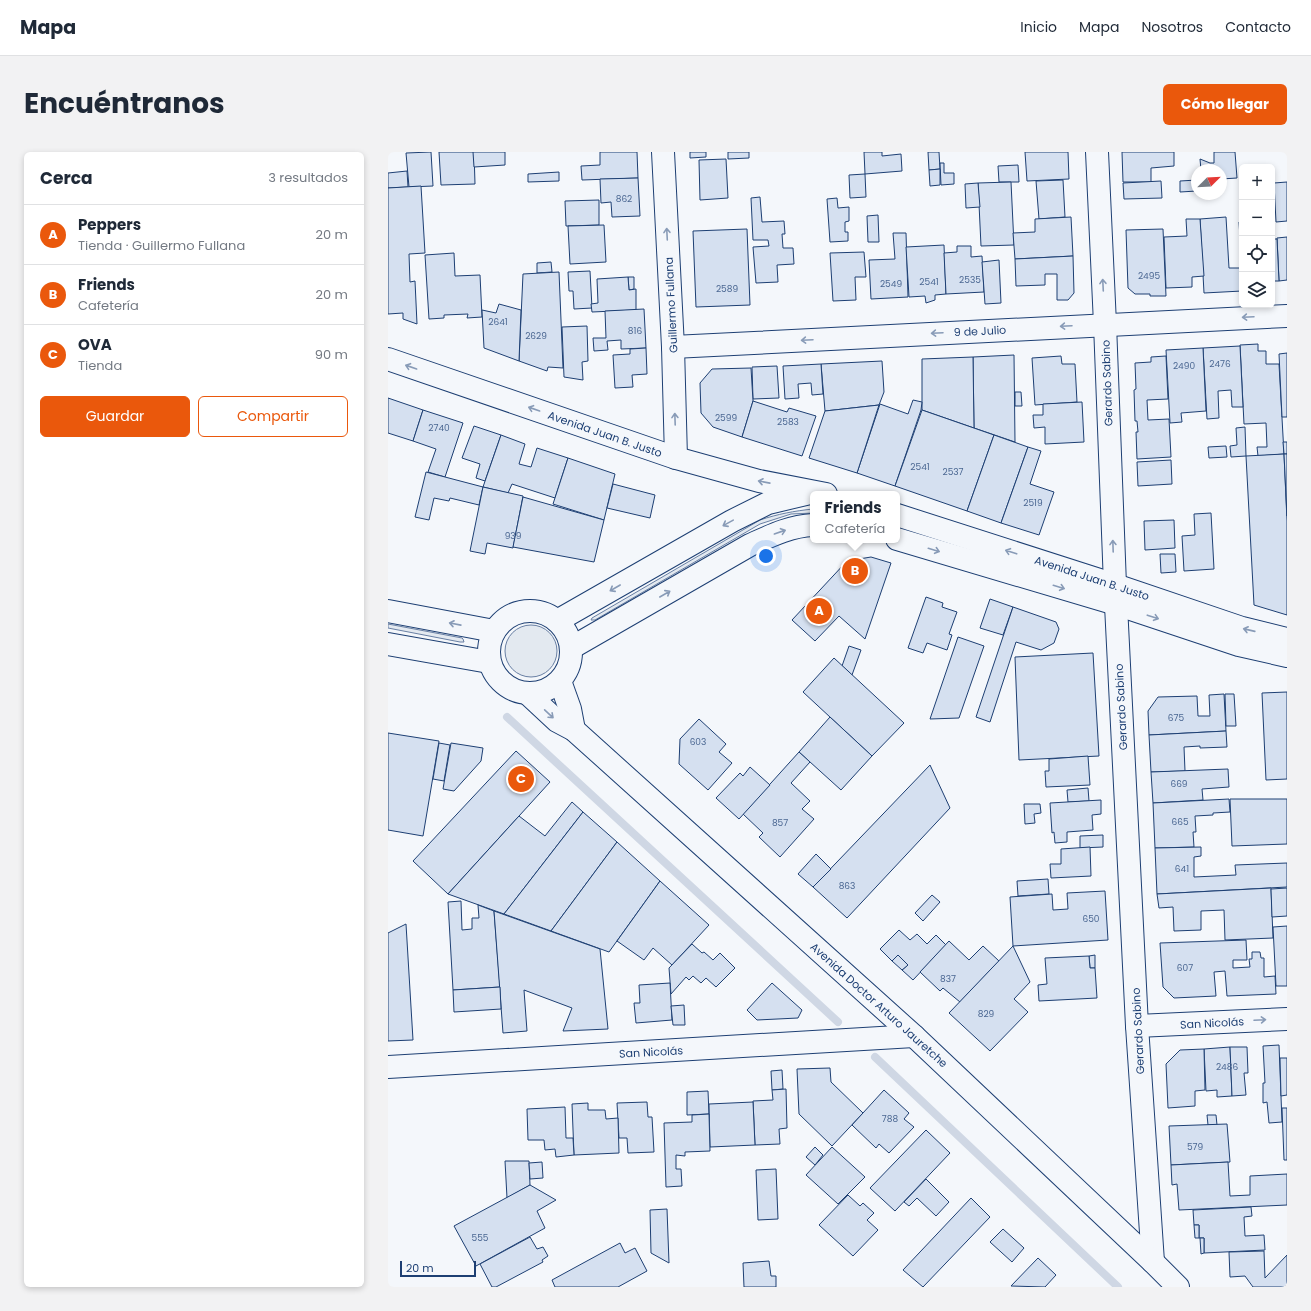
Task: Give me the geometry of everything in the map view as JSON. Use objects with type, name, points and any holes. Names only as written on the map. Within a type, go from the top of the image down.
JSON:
[{"type":"street","name":"Guillermo Fullana","points":[[663,152],[673,347],[676,458]]},
{"type":"street","name":"Gerardo Sabino","points":[[1097,152],[1116,595],[1138,1026],[1153,1262]]},
{"type":"street","name":"9 de Julio","points":[[673,347],[1287,316]]},
{"type":"street","name":"Avenida Juan B. Justo","points":[[388,359],[676,458],[759,481],[811,491]]},
{"type":"street","points":[[557,621],[732,521],[768,503],[810,495]]},
{"type":"street","name":"Avenida Juan B. Justo","points":[[900,516],[1116,595],[1240,645],[1287,656]]},
{"type":"street","points":[[571,648],[750,545],[780,532],[810,525]]},
{"type":"street","name":"Avenida Juan B. Justo","points":[[900,540],[1287,639]]},
{"type":"street","points":[[388,644],[489,662],[488,646],[494,631],[503,620],[516,613],[530,610],[545,614],[557,621],[567,634],[571,648],[570,662],[564,675],[554,686],[542,692],[528,694]]},
{"type":"street","points":[[388,611],[494,631]]},
{"type":"street","name":"Avenida Doctor Arturo Jauretche","points":[[489,662],[494,675],[504,684],[515,691],[528,694],[557,722],[574,730],[914,1036],[1178,1287]]},
{"type":"street","points":[[560,680],[570,709],[574,730]]},
{"type":"street","name":"San Nicolás","points":[[1138,1026],[1287,1019]]},
{"type":"street","name":"San Nicolás","points":[[388,1067],[914,1036]]},
{"type":"shaded area","points":[[810,509],[810,513],[791,514],[760,524],[595,620],[591,620],[592,618],[760,520]]},
{"type":"shaded area","points":[[388,624],[462,638],[464,642],[388,628]]},
{"type":"shaded area","points":[[531,625],[541,627],[549,633],[555,641],[557,651],[555,661],[549,669],[541,675],[531,677],[521,675],[513,669],[507,661],[505,651],[507,641],[513,633],[521,627]]},
{"type":"building","points":[[431,152],[433,186],[409,187],[406,153]]},
{"type":"building","points":[[439,152],[474,152],[475,184],[441,185]]},
{"type":"building","points":[[473,152],[505,152],[505,165],[474,167]]},
{"type":"building","points":[[600,152],[637,152],[638,178],[582,180],[581,166],[600,165]]},
{"type":"building","points":[[690,152],[706,152],[706,157],[690,158]]},
{"type":"building","points":[[728,152],[749,152],[749,158],[728,159]]},
{"type":"building","points":[[864,152],[882,152],[882,156],[901,154],[902,171],[865,174]]},
{"type":"building","points":[[928,152],[939,152],[940,169],[929,170]]},
{"type":"building","points":[[1025,152],[1068,152],[1069,179],[1027,181]]},
{"type":"building","points":[[1122,152],[1174,152],[1174,166],[1151,168],[1151,182],[1123,182]]},
{"type":"building","points":[[1214,152],[1235,152],[1237,178],[1227,179],[1227,164],[1200,164],[1200,159],[1214,163]]},
{"type":"building","points":[[726,159],[728,198],[700,200],[699,160]]},
{"type":"building","points":[[940,163],[944,163],[944,173],[954,173],[954,184],[941,185]]},
{"type":"building","points":[[1018,165],[1019,182],[999,182],[998,166]]},
{"type":"building","points":[[940,169],[940,185],[930,186],[929,170]]},
{"type":"building","points":[[407,171],[408,187],[388,188],[388,173]]},
{"type":"building","points":[[559,172],[559,181],[528,182],[528,174]]},
{"type":"building","points":[[865,174],[866,197],[850,198],[849,175]]},
{"type":"building","points":[[638,178],[640,216],[612,217],[611,202],[601,203],[600,179]]},
{"type":"building","points":[[1063,180],[1065,217],[1039,219],[1036,181]]},
{"type":"building","points":[[1191,180],[1191,191],[1180,192],[1180,181]]},
{"type":"building","points":[[1161,181],[1162,198],[1124,199],[1123,183]]},
{"type":"building","points":[[1011,182],[1014,245],[981,246],[978,183]]},
{"type":"building","points":[[1287,182],[1287,221],[1276,222],[1275,183]]},
{"type":"building","points":[[978,183],[980,207],[966,208],[965,184]]},
{"type":"building","points":[[421,186],[425,253],[409,254],[410,282],[415,281],[417,324],[403,319],[403,313],[388,314],[388,188]]},
{"type":"building","points":[[760,197],[762,222],[784,221],[785,234],[782,234],[783,248],[793,248],[794,264],[777,265],[778,282],[756,283],[753,247],[769,246],[768,240],[753,240],[751,198]]},
{"type":"building","points":[[837,198],[838,208],[849,207],[849,221],[845,222],[845,232],[848,232],[848,241],[830,242],[827,199]]},
{"type":"building","points":[[599,200],[599,225],[566,226],[565,201]]},
{"type":"building","points":[[878,215],[879,242],[868,242],[867,216]]},
{"type":"building","points":[[1071,217],[1073,256],[1015,259],[1013,233],[1035,232],[1035,219]]},
{"type":"building","points":[[1226,217],[1229,268],[1239,268],[1239,291],[1204,293],[1200,219]]},
{"type":"building","points":[[1186,219],[1200,219],[1204,276],[1192,277],[1192,287],[1166,288],[1164,237],[1187,236]]},
{"type":"building","points":[[604,225],[606,262],[570,264],[568,226]]},
{"type":"building","points":[[747,229],[750,305],[696,307],[693,231]]},
{"type":"building","points":[[1163,229],[1166,296],[1135,294],[1128,288],[1126,230]]},
{"type":"building","points":[[893,233],[906,233],[908,297],[871,299],[869,260],[895,259]]},
{"type":"building","points":[[1287,237],[1287,280],[1279,281],[1277,238]]},
{"type":"building","points":[[1275,239],[1277,239],[1279,281],[1275,281]]},
{"type":"building","points":[[944,245],[946,294],[935,295],[935,300],[926,303],[925,296],[909,297],[906,247]]},
{"type":"building","points":[[957,246],[971,246],[971,257],[982,256],[984,292],[946,294],[944,253],[957,252]]},
{"type":"building","points":[[864,252],[866,277],[855,277],[856,300],[833,301],[830,253]]},
{"type":"building","points":[[454,253],[455,276],[480,275],[482,317],[467,318],[468,314],[444,315],[444,318],[429,319],[425,255]]},
{"type":"building","points":[[1073,256],[1074,293],[1068,300],[1057,300],[1057,274],[1045,274],[1045,285],[1016,286],[1015,259]]},
{"type":"building","points":[[999,260],[1001,303],[985,304],[982,262]]},
{"type":"building","points":[[551,262],[552,272],[537,273],[537,263]]},
{"type":"building","points":[[590,271],[592,308],[574,309],[573,291],[569,291],[568,272]]},
{"type":"building","points":[[559,272],[563,368],[548,367],[547,371],[519,361],[523,274]]},
{"type":"building","points":[[628,277],[634,277],[634,289],[629,290]]},
{"type":"building","points":[[628,277],[629,290],[636,289],[636,310],[592,312],[591,304],[598,303],[597,279]]},
{"type":"building","points":[[499,304],[521,310],[519,361],[484,348],[482,310],[496,313]]},
{"type":"building","points":[[644,309],[646,348],[621,349],[621,340],[607,341],[608,350],[594,351],[593,338],[606,338],[605,311]]},
{"type":"building","points":[[587,326],[588,361],[582,362],[583,380],[564,377],[562,327]]},
{"type":"building","points":[[1258,344],[1258,351],[1266,351],[1266,364],[1279,364],[1284,454],[1258,456],[1257,447],[1267,447],[1266,423],[1244,424],[1240,345]]},
{"type":"building","points":[[1240,346],[1243,407],[1232,407],[1231,390],[1218,391],[1219,418],[1207,419],[1203,348]]},
{"type":"building","points":[[646,348],[647,374],[632,375],[633,387],[615,388],[613,355],[630,354],[630,349]]},
{"type":"building","points":[[1203,348],[1206,411],[1181,413],[1182,422],[1170,423],[1166,350]]},
{"type":"building","points":[[1287,353],[1287,417],[1282,417],[1279,354]]},
{"type":"building","points":[[1014,355],[1015,442],[974,428],[973,357]]},
{"type":"building","points":[[1061,356],[1062,364],[1075,364],[1077,402],[1035,405],[1032,358]]},
{"type":"building","points":[[1166,356],[1168,399],[1147,400],[1148,420],[1169,419],[1171,457],[1137,459],[1136,432],[1138,432],[1137,421],[1135,421],[1134,390],[1136,389],[1135,363],[1151,362],[1151,357]]},
{"type":"building","points":[[973,357],[974,428],[922,410],[922,359]]},
{"type":"building","points":[[882,361],[884,392],[879,405],[825,411],[821,364]]},
{"type":"building","points":[[821,364],[823,394],[812,395],[811,383],[798,384],[799,398],[785,399],[783,366]]},
{"type":"building","points":[[777,366],[779,398],[753,399],[752,367]]},
{"type":"building","points":[[751,368],[753,401],[742,437],[713,427],[701,413],[700,383],[712,369]]},
{"type":"building","points":[[1015,392],[1021,392],[1022,406],[1015,406]]},
{"type":"building","points":[[388,398],[423,410],[413,441],[388,433]]},
{"type":"building","points":[[913,400],[922,402],[921,410],[895,486],[857,473],[880,404],[908,414]]},
{"type":"building","points":[[753,401],[787,412],[789,408],[816,416],[802,456],[742,437]]},
{"type":"building","points":[[1082,402],[1084,442],[1045,444],[1045,427],[1034,428],[1033,415],[1043,415],[1043,404]]},
{"type":"building","points":[[879,405],[857,473],[809,458],[825,411]]},
{"type":"building","points":[[423,410],[463,423],[445,477],[428,472],[436,449],[413,441]]},
{"type":"building","points":[[922,410],[994,435],[967,511],[895,486]]},
{"type":"building","points":[[474,426],[501,435],[485,481],[476,478],[480,464],[462,458]]},
{"type":"building","points":[[1245,427],[1246,456],[1231,457],[1230,446],[1237,445],[1236,428]]},
{"type":"building","points":[[501,435],[525,444],[519,464],[531,467],[537,448],[568,458],[555,498],[512,484],[508,493],[483,487]]},
{"type":"building","points":[[994,435],[1028,447],[1001,523],[967,511]]},
{"type":"building","points":[[1283,442],[1287,442],[1287,454],[1284,454]]},
{"type":"building","points":[[1226,446],[1227,457],[1209,458],[1208,447]]},
{"type":"building","points":[[1028,447],[1041,451],[1030,484],[1054,492],[1039,535],[1001,523]]},
{"type":"building","points":[[1284,454],[1287,521],[1287,615],[1254,605],[1246,456]]},
{"type":"building","points":[[1284,454],[1287,454],[1287,516]]},
{"type":"building","points":[[568,458],[615,474],[604,520],[553,504]]},
{"type":"building","points":[[1171,460],[1172,484],[1138,486],[1137,462]]},
{"type":"building","points":[[426,472],[483,487],[479,505],[450,498],[449,501],[434,498],[429,520],[415,517]]},
{"type":"building","points":[[613,484],[655,495],[650,518],[607,508]]},
{"type":"building","points":[[483,487],[523,496],[513,548],[487,543],[485,554],[470,551]]},
{"type":"building","points":[[523,497],[604,520],[594,562],[513,547]]},
{"type":"building","points":[[1211,513],[1214,569],[1184,571],[1182,536],[1195,535],[1194,514]]},
{"type":"building","points":[[1174,520],[1175,548],[1145,550],[1144,521]]},
{"type":"building","points":[[1160,554],[1175,554],[1176,572],[1161,573]]},
{"type":"building","points":[[871,557],[891,563],[865,639],[839,616],[815,641],[792,620],[847,561]]},
{"type":"building","points":[[926,597],[943,603],[942,607],[957,612],[949,634],[952,635],[947,650],[927,643],[923,653],[908,648]]},
{"type":"building","points":[[990,599],[1013,607],[1003,635],[980,628]]},
{"type":"building","points":[[1013,607],[1056,622],[1059,629],[1054,643],[1041,650],[1016,642],[990,722],[976,717]]},
{"type":"building","points":[[958,637],[984,646],[959,718],[930,719]]},
{"type":"building","points":[[849,646],[861,650],[852,675],[842,666]]},
{"type":"building","points":[[1093,653],[1099,756],[1019,760],[1015,657]]},
{"type":"building","points":[[834,658],[904,723],[872,756],[803,692]]},
{"type":"building","points":[[1287,692],[1287,779],[1266,780],[1262,693]]},
{"type":"building","points":[[1224,694],[1226,731],[1149,735],[1148,711],[1158,697],[1197,696],[1198,716],[1210,716],[1209,695]]},
{"type":"building","points":[[1225,694],[1234,694],[1236,726],[1226,726]]},
{"type":"building","points":[[830,717],[872,756],[841,790],[799,752]]},
{"type":"building","points":[[699,719],[726,744],[719,752],[732,763],[708,790],[679,764],[680,739]]},
{"type":"building","points":[[1226,731],[1227,747],[1184,747],[1185,771],[1151,772],[1149,735]]},
{"type":"building","points":[[388,733],[439,741],[423,836],[388,830]]},
{"type":"building","points":[[439,743],[450,745],[444,781],[433,779]]},
{"type":"building","points":[[451,743],[483,748],[481,761],[454,791],[443,789]]},
{"type":"building","points":[[516,751],[550,782],[448,894],[413,861]]},
{"type":"building","points":[[799,752],[810,762],[791,783],[810,801],[802,809],[814,819],[780,857],[759,837],[763,833],[743,814]]},
{"type":"building","points":[[1088,756],[1090,785],[1046,787],[1045,771],[1049,771],[1049,759]]},
{"type":"building","points":[[930,765],[950,808],[847,918],[813,887]]},
{"type":"building","points":[[750,767],[770,785],[739,819],[716,798],[740,773],[743,776]]},
{"type":"building","points":[[1228,769],[1229,787],[1202,789],[1203,800],[1153,803],[1151,772]]},
{"type":"building","points":[[1088,788],[1089,801],[1068,802],[1067,790]]},
{"type":"building","points":[[1229,799],[1230,812],[1195,816],[1196,832],[1193,832],[1194,847],[1155,848],[1153,803]]},
{"type":"building","points":[[1230,799],[1287,799],[1287,844],[1232,846]]},
{"type":"building","points":[[1101,800],[1101,814],[1092,815],[1093,830],[1067,832],[1067,842],[1055,843],[1054,832],[1052,833],[1050,803]]},
{"type":"building","points":[[572,802],[583,812],[504,914],[448,894],[519,816],[545,836]]},
{"type":"building","points":[[1024,804],[1040,804],[1041,813],[1034,814],[1035,823],[1025,824]]},
{"type":"building","points":[[583,812],[617,842],[551,931],[504,914]]},
{"type":"building","points":[[1103,835],[1103,847],[1080,848],[1080,836]]},
{"type":"building","points":[[617,842],[660,881],[609,952],[551,931]]},
{"type":"building","points":[[1090,847],[1091,876],[1051,878],[1050,864],[1061,864],[1061,849]]},
{"type":"building","points":[[1201,847],[1201,856],[1194,857],[1194,877],[1236,875],[1235,865],[1287,863],[1287,887],[1157,894],[1155,848]]},
{"type":"building","points":[[816,854],[831,869],[813,887],[798,874]]},
{"type":"building","points":[[1048,879],[1049,894],[1018,896],[1017,881]]},
{"type":"building","points":[[660,881],[709,925],[672,965],[653,948],[644,960],[617,941]]},
{"type":"building","points":[[1271,888],[1273,938],[1225,940],[1224,910],[1201,911],[1201,930],[1174,931],[1173,907],[1159,908],[1157,894]]},
{"type":"building","points":[[1287,888],[1287,916],[1272,917],[1271,889]]},
{"type":"building","points":[[1105,891],[1108,940],[1013,946],[1010,897],[1052,894],[1053,910],[1068,909],[1067,893]]},
{"type":"building","points":[[932,895],[940,902],[923,921],[915,913]]},
{"type":"building","points":[[461,901],[462,930],[472,929],[472,918],[479,918],[478,905],[494,911],[500,987],[453,990],[448,902]]},
{"type":"building","points":[[494,911],[600,949],[608,1029],[563,1031],[572,1008],[524,990],[527,1031],[503,1033]]},
{"type":"building","points":[[406,924],[413,1040],[388,1041],[388,933]]},
{"type":"building","points":[[1287,926],[1287,986],[1276,986],[1273,927]]},
{"type":"building","points":[[899,930],[910,940],[917,934],[927,944],[936,935],[946,945],[913,980],[902,970],[908,965],[898,955],[892,961],[880,949]]},
{"type":"building","points":[[1246,940],[1247,960],[1233,960],[1233,968],[1250,967],[1249,959],[1252,959],[1252,952],[1260,952],[1261,958],[1264,958],[1264,977],[1275,976],[1276,994],[1227,996],[1225,971],[1214,972],[1216,996],[1174,998],[1163,987],[1160,943]]},
{"type":"building","points":[[949,941],[969,960],[983,946],[999,961],[960,1002],[943,988],[940,991],[920,972]]},
{"type":"building","points":[[692,944],[713,960],[720,953],[735,968],[716,987],[706,978],[701,983],[693,976],[689,980],[686,977],[671,994],[669,968]]},
{"type":"building","points":[[1013,946],[1030,982],[1014,999],[1028,1012],[990,1051],[949,1013]]},
{"type":"building","points":[[898,955],[908,965],[902,970],[892,961]]},
{"type":"building","points":[[1095,955],[1095,968],[1090,968],[1089,956]]},
{"type":"building","points":[[1089,956],[1090,968],[1095,968],[1097,998],[1039,1001],[1038,985],[1047,984],[1045,958]]},
{"type":"building","points":[[670,983],[672,1020],[636,1023],[634,1003],[640,1003],[639,985]]},
{"type":"building","points":[[772,983],[802,1010],[798,1018],[757,1020],[747,1010]]},
{"type":"building","points":[[500,987],[501,1009],[454,1012],[453,990]]},
{"type":"building","points":[[684,1005],[685,1025],[673,1025],[671,1006]]},
{"type":"building","points":[[1279,1045],[1282,1122],[1269,1123],[1267,1102],[1263,1103],[1263,1083],[1265,1083],[1263,1046]]},
{"type":"building","points":[[1230,1047],[1232,1096],[1217,1097],[1217,1090],[1206,1091],[1204,1049]]},
{"type":"building","points":[[1230,1047],[1247,1047],[1248,1073],[1244,1073],[1246,1095],[1232,1096]]},
{"type":"building","points":[[1204,1049],[1205,1090],[1195,1091],[1195,1106],[1168,1108],[1166,1064],[1180,1050]]},
{"type":"building","points":[[1280,1058],[1287,1058],[1287,1095],[1281,1096]]},
{"type":"building","points":[[830,1068],[831,1082],[863,1113],[832,1146],[799,1114],[797,1069]]},
{"type":"building","points":[[782,1070],[783,1089],[772,1090],[771,1071]]},
{"type":"building","points":[[786,1089],[787,1128],[779,1129],[780,1144],[755,1145],[753,1101],[773,1100],[772,1090]]},
{"type":"building","points":[[884,1090],[909,1113],[904,1119],[914,1127],[889,1153],[879,1144],[876,1148],[852,1125]]},
{"type":"building","points":[[708,1091],[709,1114],[687,1115],[687,1092]]},
{"type":"building","points":[[647,1102],[648,1117],[652,1117],[654,1152],[628,1153],[627,1138],[619,1138],[617,1103]]},
{"type":"building","points":[[753,1102],[755,1145],[710,1147],[709,1104]]},
{"type":"building","points":[[588,1103],[588,1110],[605,1110],[606,1119],[618,1118],[619,1153],[574,1155],[572,1104]]},
{"type":"building","points":[[565,1107],[566,1138],[573,1138],[574,1155],[556,1157],[555,1149],[545,1150],[544,1140],[528,1140],[527,1109]]},
{"type":"building","points":[[1282,1108],[1287,1108],[1287,1160],[1284,1160]]},
{"type":"building","points":[[709,1114],[710,1151],[685,1152],[685,1156],[676,1155],[676,1169],[681,1169],[682,1186],[666,1187],[664,1123],[692,1122],[692,1115]]},
{"type":"building","points":[[1207,1115],[1216,1115],[1217,1125],[1208,1125]]},
{"type":"building","points":[[1227,1124],[1230,1162],[1171,1165],[1169,1126]]},
{"type":"building","points":[[926,1130],[950,1153],[895,1211],[870,1188]]},
{"type":"building","points":[[815,1147],[823,1155],[815,1165],[806,1157]]},
{"type":"building","points":[[832,1147],[865,1177],[838,1204],[806,1175]]},
{"type":"building","points":[[505,1161],[529,1161],[530,1185],[507,1198]]},
{"type":"building","points":[[542,1162],[543,1178],[530,1179],[529,1163]]},
{"type":"building","points":[[1228,1162],[1230,1196],[1250,1195],[1250,1176],[1287,1174],[1287,1205],[1179,1210],[1177,1184],[1172,1185],[1171,1165]]},
{"type":"building","points":[[776,1169],[778,1219],[758,1220],[756,1170]]},
{"type":"building","points":[[926,1179],[949,1202],[936,1216],[917,1198],[909,1206],[904,1202]]},
{"type":"building","points":[[530,1185],[556,1200],[537,1211],[545,1228],[476,1266],[454,1226]]},
{"type":"building","points":[[848,1195],[860,1206],[863,1203],[874,1213],[867,1220],[878,1230],[853,1256],[819,1225]]},
{"type":"building","points":[[971,1198],[990,1217],[923,1287],[903,1270]]},
{"type":"building","points":[[1251,1207],[1252,1216],[1244,1217],[1245,1236],[1264,1235],[1265,1250],[1204,1253],[1204,1238],[1199,1238],[1199,1225],[1194,1225],[1193,1210]]},
{"type":"building","points":[[667,1209],[669,1263],[651,1253],[650,1210]]},
{"type":"building","points":[[1194,1225],[1199,1225],[1199,1238],[1195,1238]]},
{"type":"building","points":[[1003,1229],[1024,1248],[1012,1262],[990,1242]]},
{"type":"building","points":[[530,1237],[537,1249],[543,1247],[548,1256],[542,1260],[543,1262],[496,1287],[492,1287],[480,1264]]},
{"type":"building","points":[[1200,1238],[1204,1238],[1204,1253],[1201,1254]]},
{"type":"building","points":[[620,1243],[625,1253],[635,1248],[647,1271],[618,1287],[555,1287],[552,1280]]},
{"type":"building","points":[[1264,1251],[1265,1278],[1287,1255],[1287,1284],[1284,1287],[1253,1287],[1245,1276],[1230,1277],[1229,1252]]},
{"type":"building","points":[[1038,1258],[1056,1275],[1045,1287],[1011,1286]]},
{"type":"building","points":[[769,1261],[771,1276],[776,1276],[776,1287],[744,1287],[743,1263]]},
{"type":"waterway","points":[[507,717],[838,1022]]},
{"type":"waterway","points":[[875,1057],[1118,1287]]},
{"type":"place","name":"Friends","points":[[855,571]]},
{"type":"place","name":"Peppers","points":[[819,611]]},
{"type":"place","name":"OVA","points":[[521,779]]}]
